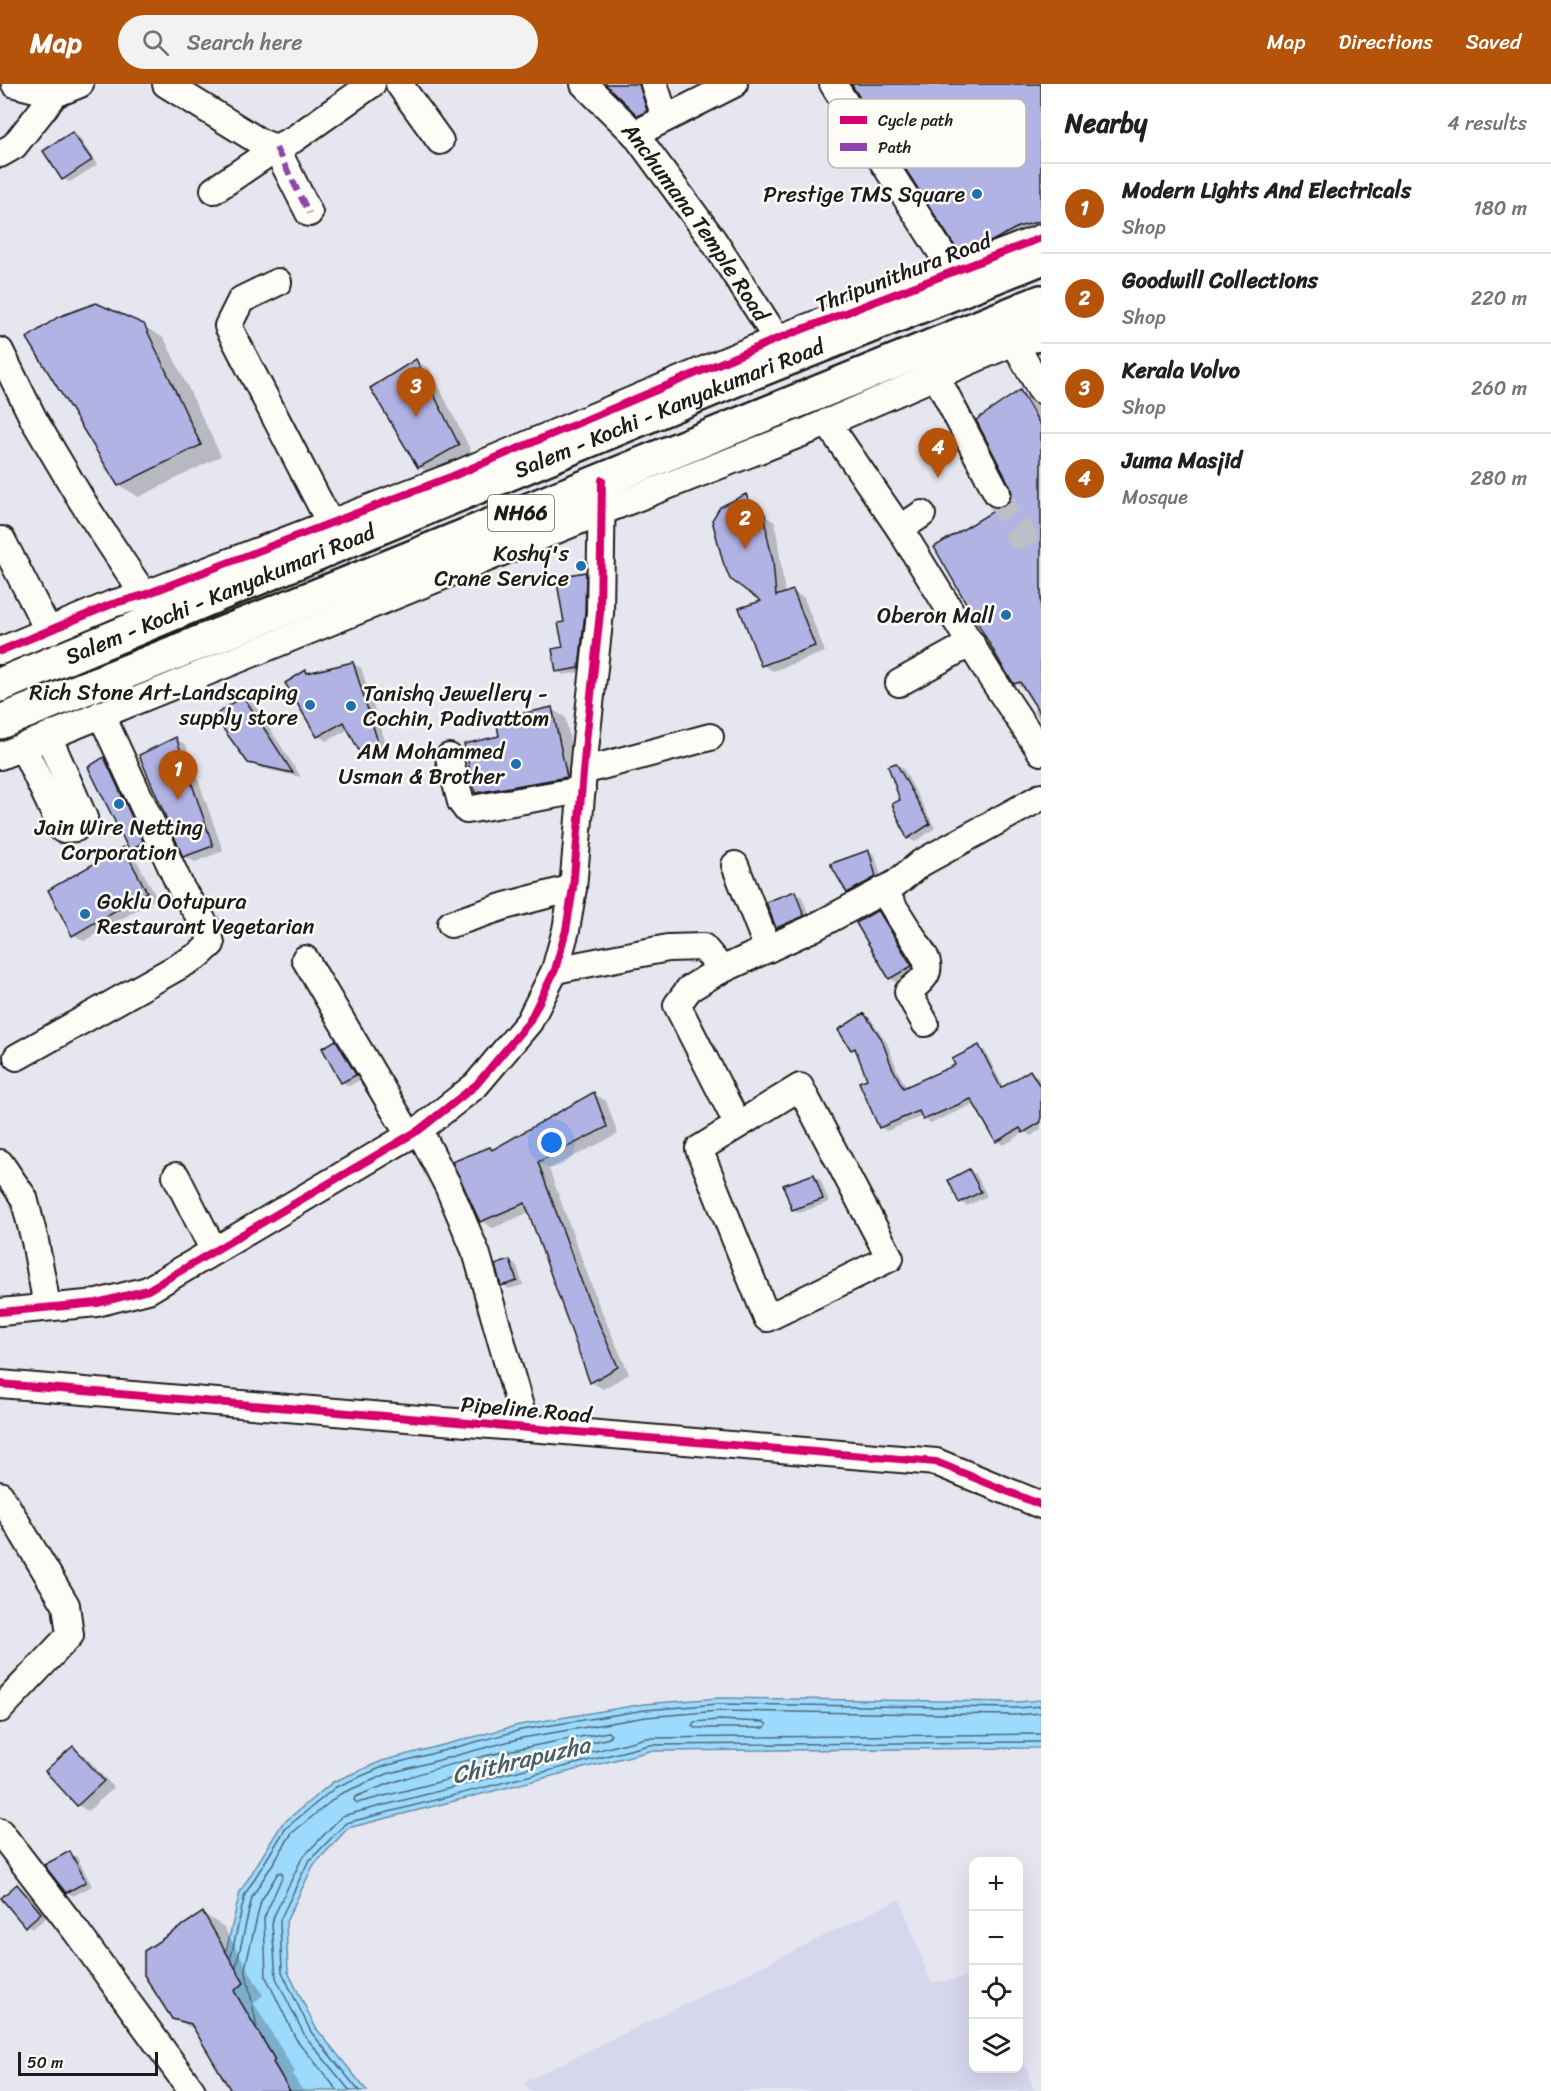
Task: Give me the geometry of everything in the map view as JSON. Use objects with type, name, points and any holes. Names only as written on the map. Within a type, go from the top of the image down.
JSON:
[{"type":"highway","name":"Salem - Kochi - Kanyakumari Road","points":[[0,685],[332,535],[736,379],[871,314],[1041,258]]},
{"type":"highway","name":"Salem - Kochi - Kanyakumari Road","points":[[0,722],[129,687],[348,584],[603,496],[1028,322]]},
{"type":"highway","points":[[332,535],[348,584]]},
{"type":"street","points":[[15,84],[55,94]]},
{"type":"street","points":[[0,154],[14,146],[55,94],[80,84]]},
{"type":"street","points":[[166,84],[260,142],[276,148],[309,213]]},
{"type":"street","points":[[214,190],[276,148],[294,139],[372,84]]},
{"type":"street","points":[[399,84],[440,141]]},
{"type":"street","name":"Anchumana Temple Road","points":[[584,84],[634,134],[713,240],[777,339]]},
{"type":"street","points":[[654,84],[665,117]]},
{"type":"street","points":[[634,134],[734,84]]},
{"type":"street","points":[[833,84],[843,99]]},
{"type":"street","points":[[887,168],[952,273]]},
{"type":"street","name":"Thripunithura Road","points":[[0,651],[112,604],[144,596],[332,535],[453,476],[777,339],[871,314],[952,273],[1041,238]]},
{"type":"street","points":[[278,282],[242,300],[228,326],[332,535]]},
{"type":"street","points":[[48,736],[84,818],[76,828],[62,828],[11,752],[48,736],[101,714],[129,687],[603,496],[827,422],[936,376],[1028,322],[1041,390]]},
{"type":"street","points":[[0,351],[34,420],[82,501],[144,596]]},
{"type":"street","points":[[936,376],[997,493]]},
{"type":"street","points":[[827,422],[900,529],[1041,752]]},
{"type":"street","points":[[0,1312],[97,1303],[148,1290],[414,1133],[476,1085],[529,1022],[555,970],[566,930],[573,888],[600,614],[603,496]]},
{"type":"street","points":[[900,529],[922,514]]},
{"type":"street","points":[[2,540],[49,632]]},
{"type":"street","points":[[899,684],[971,643]]},
{"type":"street","points":[[17,1057],[199,955],[211,944],[208,929],[182,890],[101,714]]},
{"type":"street","points":[[449,757],[460,802],[467,810],[583,780],[710,736]]},
{"type":"street","points":[[738,1125],[677,1005],[689,989],[715,973],[813,928],[895,884],[921,864],[1041,797]]},
{"type":"street","points":[[735,865],[768,949]]},
{"type":"street","points":[[451,924],[505,906],[573,888]]},
{"type":"street","points":[[883,890],[929,966],[926,975],[908,992],[925,1023]]},
{"type":"street","points":[[555,970],[668,948],[703,947],[715,961],[715,973]]},
{"type":"street","points":[[305,959],[448,1186],[477,1255],[526,1428]]},
{"type":"street","points":[[800,1087],[890,1258],[767,1318],[699,1149],[738,1125],[800,1087]]},
{"type":"street","points":[[0,1163],[24,1198],[35,1241],[47,1306]]},
{"type":"street","points":[[176,1176],[214,1251]]},
{"type":"street","name":"Pipeline Road","points":[[0,1384],[936,1462],[1041,1505]]},
{"type":"street","points":[[0,1495],[66,1605],[70,1635],[0,1709]]},
{"type":"street","points":[[0,1832],[76,1931],[192,2091]]},
{"type":"shaded area","points":[[900,1899],[931,1983],[969,1977],[969,2073],[1023,2073],[1023,2057],[1034,2091],[529,2091],[524,2082]]},
{"type":"water","name":"Chithrapuzha","points":[[719,1698],[1017,1702],[1041,1700],[1041,1748],[650,1751],[348,1828],[313,1866],[286,1922],[288,1972],[316,2028],[367,2091],[270,2091],[222,1968],[240,1892],[282,1824],[333,1782],[382,1761],[519,1725],[644,1704]]},
{"type":"building","points":[[605,84],[639,84],[647,111],[638,116]]},
{"type":"building","points":[[851,84],[1041,84],[1041,221],[1018,227],[992,241],[959,253],[905,168],[1026,168],[1026,99],[861,99]]},
{"type":"building","points":[[72,132],[92,160],[62,180],[43,151]]},
{"type":"building","points":[[96,303],[144,324],[201,445],[118,486],[27,338],[58,317]]},
{"type":"building","points":[[416,359],[459,445],[418,468],[370,388]]},
{"type":"building","name":"Oberon Mall","points":[[1020,390],[1041,426],[1041,715],[1020,682],[1014,684],[1004,669],[934,547],[1010,501],[1012,493],[1010,486],[976,420]]},
{"type":"building","points":[[746,494],[753,510],[765,514],[776,596],[793,590],[815,646],[761,666],[739,608],[761,601],[730,579],[712,520],[720,507]]},
{"type":"building","points":[[586,572],[585,612],[579,668],[556,672],[552,649],[563,647],[558,623],[564,622],[556,577]]},
{"type":"building","points":[[353,662],[378,742],[360,753],[344,722],[317,737],[285,683],[306,670],[307,673]]},
{"type":"building","points":[[243,696],[293,773],[248,763],[214,716]]},
{"type":"building","name":"AM Mohammed Usman & Brother","points":[[552,707],[567,777],[475,793],[464,744],[499,736],[496,720]]},
{"type":"building","points":[[176,737],[213,846],[183,857],[139,755]]},
{"type":"building","name":"Jain Wire Netting Corporation","points":[[104,757],[143,841],[130,852],[88,767]]},
{"type":"building","points":[[896,763],[930,824],[907,839],[892,804],[900,800],[888,766]]},
{"type":"building","name":"Goklu Ootupura Restaurant Vegetarian","points":[[123,847],[147,892],[72,936],[48,890]]},
{"type":"building","points":[[869,850],[876,877],[847,893],[830,864]]},
{"type":"building","points":[[795,891],[804,916],[776,928],[766,902]]},
{"type":"building","points":[[878,910],[912,966],[889,979],[856,923]]},
{"type":"building","points":[[864,1013],[881,1038],[903,1088],[955,1065],[952,1059],[979,1045],[1001,1088],[1030,1070],[1041,1088],[1041,1122],[1023,1133],[1020,1128],[996,1142],[971,1099],[923,1120],[919,1111],[879,1128],[859,1082],[867,1079],[855,1048],[851,1050],[838,1030]]},
{"type":"building","points":[[336,1040],[356,1075],[341,1083],[322,1048]]},
{"type":"building","points":[[594,1092],[607,1127],[538,1162],[586,1294],[618,1367],[590,1383],[525,1203],[480,1222],[452,1162],[490,1147],[492,1150]]},
{"type":"building","points":[[969,1169],[981,1192],[959,1203],[948,1180]]},
{"type":"building","points":[[814,1174],[823,1199],[792,1210],[783,1185]]},
{"type":"building","points":[[510,1260],[517,1281],[501,1286],[495,1265]]},
{"type":"building","points":[[73,1746],[104,1781],[77,1806],[45,1771]]},
{"type":"building","points":[[70,1851],[86,1882],[66,1893],[44,1865]]},
{"type":"building","points":[[17,1884],[41,1913],[25,1927],[1,1898]]},
{"type":"building","points":[[203,1912],[244,1983],[234,1991],[275,2060],[273,2062],[290,2091],[231,2091],[191,2024],[172,2019],[144,1975],[144,1951]]},
{"type":"tunnel","points":[[997,493],[1019,536],[1041,526]]},
{"type":"marked path","points":[[276,148],[309,213]]},
{"type":"cycle path","points":[[0,651],[112,604],[144,595],[453,476],[777,339],[1041,238]]},
{"type":"cycle path","points":[[0,1312],[97,1303],[148,1290],[419,1130],[476,1085],[529,1022],[555,970],[566,930],[573,888],[600,613],[602,480]]},
{"type":"cycle path","points":[[0,1384],[936,1462],[1041,1505]]},
{"type":"place","name":"Prestige TMS Square","points":[[977,194]]},
{"type":"place","name":"Kerala Volvo","points":[[416,417]]},
{"type":"place","name":"Juma Masjid","points":[[938,478]]},
{"type":"place","name":"Goodwill Collections","points":[[745,549]]},
{"type":"place","name":"Koshy's Crane Service","points":[[581,566]]},
{"type":"place","name":"Oberon Mall","points":[[1006,615]]},
{"type":"place","name":"Rich Stone Art-Landscaping supply store","points":[[310,705]]},
{"type":"place","name":"Tanishq Jewellery - Cochin, Padivattom","points":[[351,706]]},
{"type":"place","name":"AM Mohammed Usman & Brother","points":[[516,764]]},
{"type":"place","name":"Modern Lights And Electricals","points":[[178,800]]},
{"type":"place","name":"Jain Wire Netting Corporation","points":[[119,804]]},
{"type":"place","name":"Goklu Ootupura Restaurant Vegetarian","points":[[85,914]]}]
